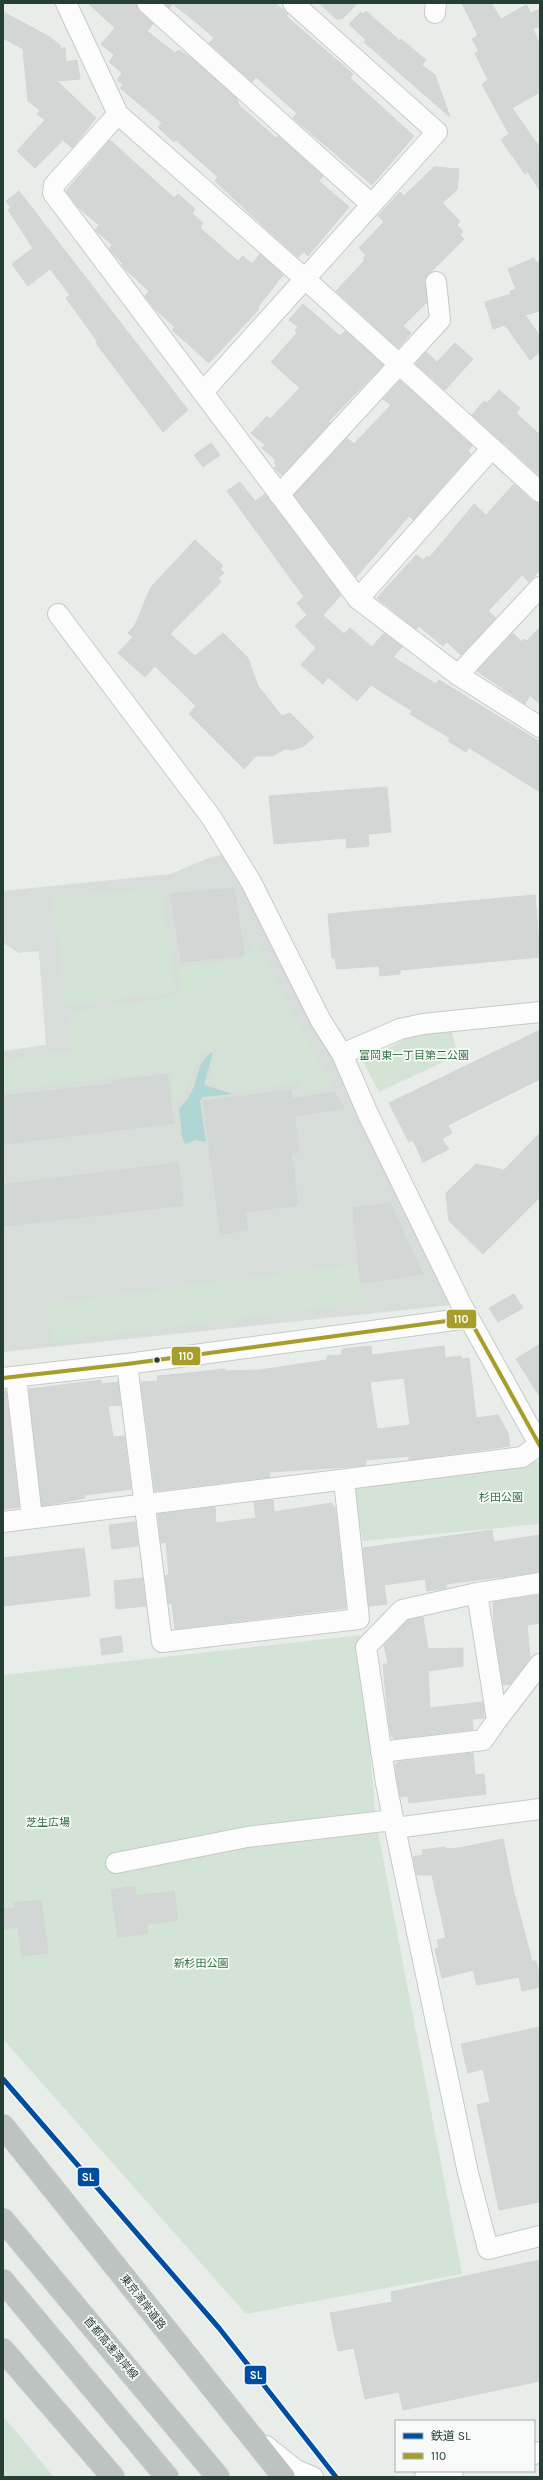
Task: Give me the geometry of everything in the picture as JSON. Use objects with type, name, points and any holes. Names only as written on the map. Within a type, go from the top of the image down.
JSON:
[{"type":"highway","name":"東京湾岸道路","points":[[3,2126],[284,2477]]},
{"type":"highway","points":[[3,2148],[88,2231]]},
{"type":"highway","name":"首都高速湾岸線","points":[[3,2220],[218,2477]]},
{"type":"highway","points":[[3,2281],[167,2477]]},
{"type":"highway","points":[[3,2350],[114,2477]]},
{"type":"street","points":[[66,3],[118,114],[304,278],[540,492]]},
{"type":"street","points":[[147,3],[371,204]]},
{"type":"street","points":[[203,392],[437,132],[293,3]]},
{"type":"street","points":[[118,114],[54,185],[53,193],[358,599],[458,675],[540,727]]},
{"type":"street","points":[[279,495],[440,320],[436,282]]},
{"type":"street","points":[[358,599],[492,448]]},
{"type":"street","points":[[458,675],[540,587]]},
{"type":"street","points":[[3,1522],[522,1457],[540,1445],[469,1318],[368,1114],[342,1054],[321,1020],[251,882],[211,817],[58,614]]},
{"type":"street","points":[[342,1054],[400,1029],[423,1024],[540,1012]]},
{"type":"street","points":[[32,1518],[10,1378],[127,1364],[469,1318]]},
{"type":"street","points":[[127,1364],[162,1642],[359,1619],[344,1480]]},
{"type":"street","points":[[540,1584],[477,1593],[402,1610],[366,1647],[381,1752],[394,1824],[468,2173],[488,2249],[540,2236]]},
{"type":"street","points":[[477,1593],[497,1720]]},
{"type":"street","points":[[381,1752],[483,1740],[540,1664]]},
{"type":"street","points":[[116,1863],[247,1837],[540,1809]]},
{"type":"street","points":[[246,2429],[296,2470],[313,2477]]},
{"type":"street","points":[[425,2477],[448,2472]]},
{"type":"shaded area","points":[[224,854],[251,882],[461,1304],[3,1352],[3,1051],[46,1045],[39,951],[19,953],[3,943],[3,891],[171,874],[206,859]]},
{"type":"green space","points":[[161,887],[176,992],[66,1005],[53,898]]},
{"type":"green space","points":[[257,942],[332,1087],[303,1093],[299,1082],[239,1092],[209,1084],[217,1049],[203,1050],[181,1100],[173,1101],[171,1070],[3,1091],[3,1061],[73,1050],[69,1012],[181,996],[177,967],[238,960],[250,954]]},
{"type":"green space","name":"富岡東一丁目第二公園","points":[[451,1029],[458,1055],[379,1092],[363,1062],[407,1038]]},
{"type":"green space","points":[[357,1264],[362,1303],[52,1342],[47,1304]]},
{"type":"green space","name":"杉田公園","points":[[536,1460],[540,1464],[540,1524],[363,1541],[351,1483],[529,1463]]},
{"type":"green space","name":"新杉田公園","points":[[360,1635],[376,1821],[462,2274],[246,2314],[3,2039],[3,1675]]},
{"type":"green space","points":[[3,2416],[54,2477],[3,2477]]},
{"type":"water","points":[[213,1052],[204,1085],[233,1094],[202,1097],[200,1101],[206,1142],[196,1140],[185,1144],[182,1136],[179,1109],[194,1088],[201,1065]]},
{"type":"building","points":[[88,3],[136,3],[139,11],[153,24],[147,31],[175,53],[179,50],[194,60],[237,99],[239,105],[276,138],[278,136],[323,176],[319,181],[349,207],[308,256],[304,252],[298,257],[275,237],[215,181],[218,177],[176,140],[174,142],[158,127],[162,123],[120,88],[123,84],[117,80],[122,73],[109,62],[114,55],[101,44],[115,28]]},
{"type":"building","points":[[164,3],[275,3],[288,14],[286,16],[353,74],[350,78],[414,136],[372,185],[293,118],[297,113],[256,77],[252,82],[209,43],[214,38],[202,27],[173,4],[169,8]]},
{"type":"building","points":[[319,3],[358,3],[342,19],[336,19]]},
{"type":"building","points":[[462,3],[491,3],[501,19],[526,5],[531,13],[540,9],[540,26],[533,29],[540,45],[540,92],[512,108],[540,148],[540,191],[528,172],[525,174],[501,140],[509,134],[482,84],[488,80],[475,53],[479,51],[472,39],[477,36],[477,33]]},
{"type":"building","points":[[366,11],[400,41],[401,39],[426,60],[422,65],[435,75],[450,117],[364,42],[366,40],[349,24],[361,12],[363,14]]},
{"type":"building","points":[[3,12],[48,36],[60,45],[60,48],[65,48],[66,62],[77,60],[80,79],[57,81],[96,118],[72,148],[63,140],[35,168],[17,151],[45,120],[37,114],[40,110],[28,101],[23,49],[3,38]]},
{"type":"building","points":[[110,140],[174,198],[178,194],[195,209],[192,213],[203,223],[200,228],[238,261],[243,256],[252,264],[260,254],[283,275],[258,307],[259,309],[209,363],[172,330],[175,327],[154,308],[145,296],[149,291],[125,269],[122,265],[123,264],[109,249],[112,245],[95,230],[99,225],[79,208],[66,191]]},
{"type":"building","points":[[434,167],[459,169],[457,190],[442,203],[460,221],[457,225],[463,231],[460,235],[464,239],[426,277],[427,302],[403,326],[411,333],[398,348],[336,291],[365,260],[363,258],[366,255],[359,248],[384,222],[378,216],[400,192],[404,196]]},
{"type":"building","points":[[19,191],[188,410],[163,432],[96,343],[98,342],[66,298],[70,295],[50,269],[28,286],[12,264],[33,248],[8,210],[11,208],[6,201]]},
{"type":"building","points":[[534,258],[536,263],[540,261],[540,311],[525,315],[540,336],[540,352],[530,360],[505,325],[493,329],[485,302],[511,294],[510,291],[516,289],[508,269]]},
{"type":"building","points":[[303,304],[340,336],[345,331],[383,365],[329,421],[330,423],[282,475],[274,468],[277,465],[274,463],[276,460],[262,448],[265,445],[251,433],[267,416],[270,419],[300,388],[271,362],[297,333],[295,330],[298,327],[289,320]]},
{"type":"building","points":[[455,343],[473,359],[445,390],[416,364],[426,352],[437,362]]},
{"type":"building","points":[[400,381],[472,446],[468,451],[471,454],[413,520],[409,516],[356,577],[294,495],[347,438],[354,444],[391,405],[383,399]]},
{"type":"building","points":[[499,390],[520,408],[516,413],[540,435],[540,476],[472,415],[484,401],[487,403]]},
{"type":"building","points":[[211,443],[220,455],[203,467],[194,455]]},
{"type":"building","points":[[240,482],[255,501],[265,494],[341,595],[323,615],[344,634],[350,628],[372,647],[384,633],[402,647],[393,657],[436,684],[439,680],[540,742],[540,792],[471,749],[468,748],[466,752],[448,741],[450,738],[410,714],[412,711],[371,685],[357,701],[328,677],[323,684],[301,665],[316,648],[295,626],[307,615],[297,603],[304,597],[227,491]]},
{"type":"building","points":[[514,484],[532,501],[540,503],[540,570],[529,582],[522,575],[488,611],[496,618],[461,655],[447,642],[443,646],[419,626],[416,629],[377,598],[416,555],[423,560],[427,556],[429,558],[474,504],[486,515]]},
{"type":"building","points":[[195,540],[223,566],[220,569],[224,573],[218,578],[221,582],[170,634],[195,656],[223,633],[248,658],[258,686],[282,716],[290,713],[314,737],[304,746],[292,750],[285,749],[272,756],[256,756],[244,769],[189,714],[196,706],[155,666],[145,677],[118,653],[133,637],[128,633],[135,625],[151,587]]},
{"type":"building","points":[[540,627],[540,704],[530,695],[525,704],[477,671],[513,633],[522,642],[524,639],[527,641]]},
{"type":"building","points":[[387,787],[391,832],[368,834],[369,846],[347,848],[346,838],[274,844],[269,796]]},
{"type":"building","points":[[234,888],[244,955],[182,962],[171,894]]},
{"type":"building","points":[[535,895],[540,957],[400,970],[400,974],[380,976],[379,966],[337,969],[335,958],[332,958],[328,914]]},
{"type":"building","points":[[540,1030],[540,1079],[448,1125],[452,1133],[442,1139],[449,1149],[423,1162],[413,1140],[409,1142],[389,1103]]},
{"type":"building","points":[[167,1074],[173,1123],[3,1144],[3,1096],[113,1084],[113,1081]]},
{"type":"building","points":[[291,1090],[292,1099],[334,1092],[344,1108],[294,1116],[299,1152],[291,1153],[298,1205],[245,1212],[248,1230],[221,1234],[203,1101]]},
{"type":"building","points":[[540,1133],[540,1197],[483,1254],[449,1221],[446,1193],[476,1164],[504,1170]]},
{"type":"building","points":[[178,1163],[183,1205],[3,1226],[3,1185]]},
{"type":"building","points":[[390,1203],[423,1274],[361,1283],[353,1208]]},
{"type":"building","points":[[514,1294],[523,1308],[498,1322],[489,1308]]},
{"type":"building","points":[[540,1344],[540,1397],[516,1359]]},
{"type":"building","points":[[371,1346],[372,1355],[444,1346],[445,1358],[461,1356],[462,1359],[469,1358],[476,1418],[498,1415],[508,1433],[510,1446],[409,1460],[409,1456],[366,1460],[366,1465],[348,1467],[269,1472],[270,1477],[155,1491],[141,1382],[158,1381],[157,1376],[225,1369],[226,1371],[260,1370],[327,1360],[327,1356],[342,1355],[342,1349]],"holes":[[[404,1378],[410,1425],[377,1429],[370,1382]]]},
{"type":"building","points":[[101,1380],[101,1384],[118,1382],[121,1405],[108,1406],[113,1437],[124,1436],[131,1489],[85,1495],[85,1498],[42,1506],[29,1389]]},
{"type":"building","points":[[3,1391],[6,1391],[19,1507],[3,1509]]},
{"type":"building","points":[[273,1500],[274,1512],[332,1503],[333,1507],[335,1506],[346,1608],[175,1629],[172,1603],[169,1604],[165,1576],[169,1575],[166,1542],[161,1543],[158,1514],[215,1507],[216,1523],[256,1518],[254,1502]]},
{"type":"building","points":[[135,1522],[138,1546],[112,1549],[109,1525]]},
{"type":"building","points":[[492,1530],[494,1542],[540,1535],[540,1572],[446,1584],[446,1588],[427,1591],[425,1579],[384,1585],[387,1604],[369,1606],[363,1548]]},
{"type":"building","points":[[84,1548],[90,1596],[3,1606],[3,1558]]},
{"type":"building","points":[[142,1578],[146,1606],[116,1609],[114,1581]]},
{"type":"building","points":[[540,1595],[540,1623],[527,1625],[530,1658],[510,1684],[503,1685],[494,1626],[493,1602]]},
{"type":"building","points":[[423,1617],[428,1649],[463,1648],[463,1666],[428,1671],[430,1708],[483,1702],[484,1718],[472,1719],[473,1729],[394,1739],[391,1735],[388,1716],[383,1664],[388,1664],[384,1645],[408,1620]]},
{"type":"building","points":[[121,1636],[123,1652],[102,1655],[100,1639]]},
{"type":"building","points":[[473,1753],[475,1775],[484,1774],[486,1794],[409,1803],[408,1796],[400,1797],[395,1764],[398,1764],[398,1762]]},
{"type":"building","points":[[503,1839],[514,1893],[532,1961],[536,1961],[540,1978],[540,1987],[522,1991],[519,1977],[477,1985],[473,1970],[442,1978],[435,1949],[439,1948],[437,1940],[446,1938],[432,1875],[417,1875],[413,1857],[423,1855],[422,1850],[445,1847],[446,1849],[459,1848]]},
{"type":"building","points":[[135,1886],[136,1896],[174,1891],[178,1920],[147,1924],[148,1933],[118,1937],[111,1890]]},
{"type":"building","points":[[41,1900],[48,1953],[22,1956],[18,1927],[5,1929],[3,1909],[15,1908],[14,1903]]},
{"type":"building","points":[[540,2027],[540,2202],[499,2210],[477,2105],[490,2102],[483,2069],[468,2073],[461,2044]]},
{"type":"building","points":[[540,2260],[540,2381],[403,2410],[399,2392],[365,2399],[354,2348],[338,2351],[330,2313],[392,2302],[391,2292]]},
{"type":"rail line","name":"SL","points":[[3,2079],[219,2328],[336,2477]]},
{"type":"transit line","name":"110","points":[[3,1378],[127,1364],[469,1318],[540,1446]]},
{"type":"park label","name":"芝生広場","points":[[48,1822]]}]
